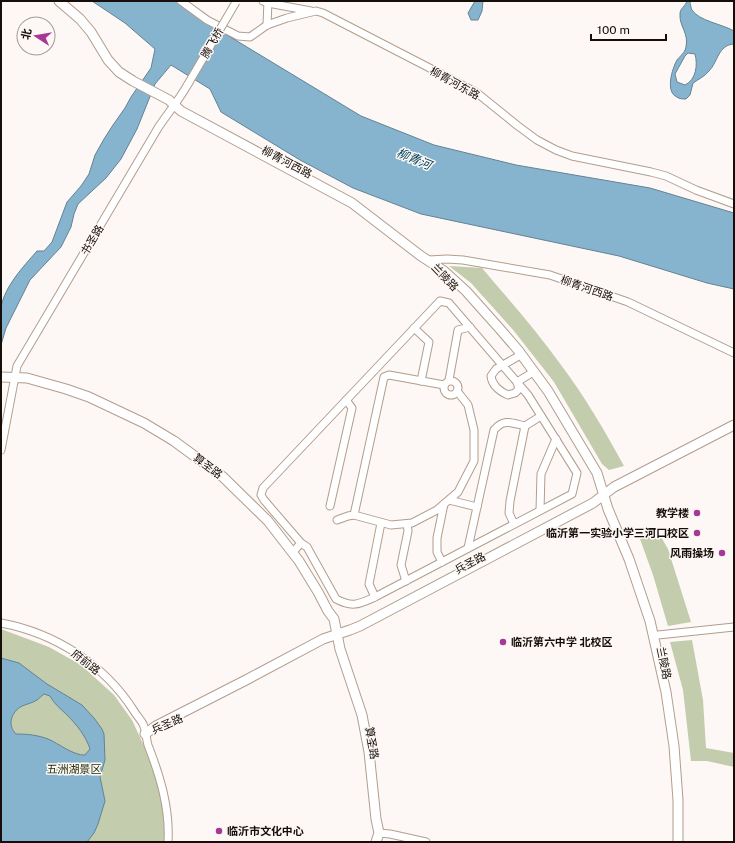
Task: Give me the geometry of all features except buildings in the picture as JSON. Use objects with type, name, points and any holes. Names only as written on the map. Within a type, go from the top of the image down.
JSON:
[{"type":"main road","name":"柳青河西路","points":[[59,1],[80,19],[91,32],[108,60],[119,72],[161,96],[168,102],[175,105],[184,106],[355,199],[424,252],[429,260]]},
{"type":"main road","name":"兰陵路","points":[[429,260],[441,275],[478,311],[530,374],[560,418],[604,495],[613,506],[646,592],[658,635],[671,696],[679,745],[683,799],[683,842]]},
{"type":"main road","name":"兰陵路","points":[[429,260],[444,271],[466,291],[499,328],[536,374],[564,416],[597,473],[608,509],[621,539],[641,594],[654,639],[669,709],[674,746],[677,784],[678,842]]},
{"type":"main road","name":"算圣路","points":[[1,372],[15,377],[25,383],[87,401],[142,427],[172,445],[220,480],[265,524],[279,542],[311,588],[337,634]]},
{"type":"main road","name":"算圣路","points":[[1,377],[26,378],[66,389],[89,397],[144,423],[174,442],[223,477],[268,521],[293,552],[334,619],[340,649],[362,715],[369,752],[378,839]]},
{"type":"main road","name":"兵圣路","points":[[604,495],[614,486],[734,425]]},
{"type":"main road","name":"兵圣路","points":[[145,734],[182,718],[314,649],[349,626],[465,566],[590,498],[604,495],[625,486],[734,430]]},
{"type":"street","points":[[181,1],[207,20],[238,36],[250,37],[267,25],[316,11]]},
{"type":"street","name":"腾飞桥","points":[[187,83],[235,1]]},
{"type":"street","points":[[266,2],[267,25]]},
{"type":"street","name":"柳青河东路","points":[[266,2],[316,11],[338,20],[477,93],[537,140],[556,150],[572,156],[650,172],[734,204]]},
{"type":"street","name":"书圣路","points":[[1,431],[10,382],[15,377],[170,116],[177,96],[187,83]]},
{"type":"street","name":"柳青河西路","points":[[429,260],[447,259],[470,261],[550,275],[628,302],[734,353]]},
{"type":"street","points":[[440,301],[449,303],[528,395],[577,474],[572,494],[375,597],[356,605],[350,604],[336,599],[307,547],[301,543],[264,500],[262,495],[263,488],[414,328],[440,301]]},
{"type":"street","points":[[457,391],[453,395],[447,394],[444,390],[458,330],[470,326]]},
{"type":"street","points":[[414,328],[429,342],[422,381]]},
{"type":"street","points":[[517,357],[496,369],[492,376],[492,382],[501,392],[508,395],[515,394],[519,389],[517,382]]},
{"type":"street","points":[[517,382],[530,374]]},
{"type":"street","points":[[337,520],[354,515],[391,525],[412,523],[437,510],[458,492],[474,461],[474,430],[468,405],[457,391],[457,383],[422,381],[390,376],[384,377],[354,515]]},
{"type":"street","name":"书圣路","points":[[1,450],[15,377]]},
{"type":"street","points":[[330,506],[352,408],[346,400]]},
{"type":"street","points":[[468,548],[494,430],[498,424],[507,422],[525,426],[541,416]]},
{"type":"street","points":[[514,524],[509,513],[510,501],[525,426]]},
{"type":"street","points":[[540,510],[541,474],[556,439]]},
{"type":"street","points":[[446,502],[477,506]]},
{"type":"street","points":[[442,562],[437,552],[437,538],[446,502]]},
{"type":"street","points":[[375,597],[369,584],[381,523]]},
{"type":"street","points":[[406,580],[401,565],[408,531],[407,524]]},
{"type":"street","points":[[293,552],[301,543]]},
{"type":"street","name":"府前路","points":[[1,623],[32,631],[76,652],[121,692],[143,724],[145,734],[161,779],[165,796],[168,822],[168,842]]},
{"type":"street","name":"府前路","points":[[1,627],[30,635],[60,648],[90,669],[117,695],[154,749],[165,778],[170,806],[172,842]]},
{"type":"street","points":[[658,635],[734,627]]},
{"type":"street","points":[[378,839],[390,834],[426,842]]},
{"type":"street","points":[[378,839],[389,837],[415,842]]},
{"type":"green space","points":[[449,266],[482,268],[533,328],[570,377],[610,440],[624,466],[609,470],[602,464],[554,382],[514,331],[471,283]]},
{"type":"green space","points":[[657,530],[668,549],[691,622],[668,626],[653,575],[640,539]]},
{"type":"green space","name":"五洲湖景区","points":[[1,629],[49,647],[81,665],[114,695],[132,720],[149,757],[160,791],[166,833],[165,842],[1,842]]},
{"type":"green space","points":[[692,640],[703,700],[706,748],[734,753],[734,767],[707,761],[691,761],[683,690],[670,642]]},
{"type":"water","name":"柳青河","points":[[92,1],[176,1],[194,15],[361,116],[434,145],[516,165],[650,188],[734,213],[734,289],[707,283],[619,256],[421,214],[353,188],[300,160],[221,112],[210,89],[171,65],[155,84],[137,129],[121,159],[106,178],[78,204],[71,227],[61,247],[30,280],[6,328],[1,345],[1,307],[10,284],[37,251],[44,251],[52,242],[67,202],[89,174],[95,155],[104,139],[151,68],[155,49],[125,23]]},
{"type":"water","points":[[475,1],[483,1],[482,11],[478,20],[471,20],[468,13]]},
{"type":"water","points":[[687,1],[690,1],[692,10],[695,14],[705,20],[734,31],[734,44],[725,47],[721,51],[709,71],[693,83],[690,95],[685,99],[679,98],[673,94],[670,85],[675,64],[684,53],[687,42],[680,18],[681,10]],"holes":[[[688,53],[695,54],[696,67],[692,80],[685,85],[677,82],[675,74],[685,56]]]},
{"type":"water","points":[[1,658],[19,663],[47,684],[82,705],[102,729],[104,734],[105,760],[100,777],[105,801],[98,824],[94,833],[87,842],[1,842]],"holes":[[[44,694],[50,696],[55,704],[74,722],[83,735],[90,749],[85,755],[71,751],[48,739],[32,735],[16,734],[13,730],[11,723],[13,715],[18,709],[37,700]]]},
{"type":"place","name":"教学楼","points":[[697,513]]},
{"type":"place","name":"临沂第一实验小学三河口校区","points":[[697,533]]},
{"type":"place","name":"风雨操场","points":[[722,553]]},
{"type":"place","name":"临沂第六中学 北校区","points":[[503,642]]},
{"type":"place","name":"临沂市文化中心","points":[[219,831]]}]
